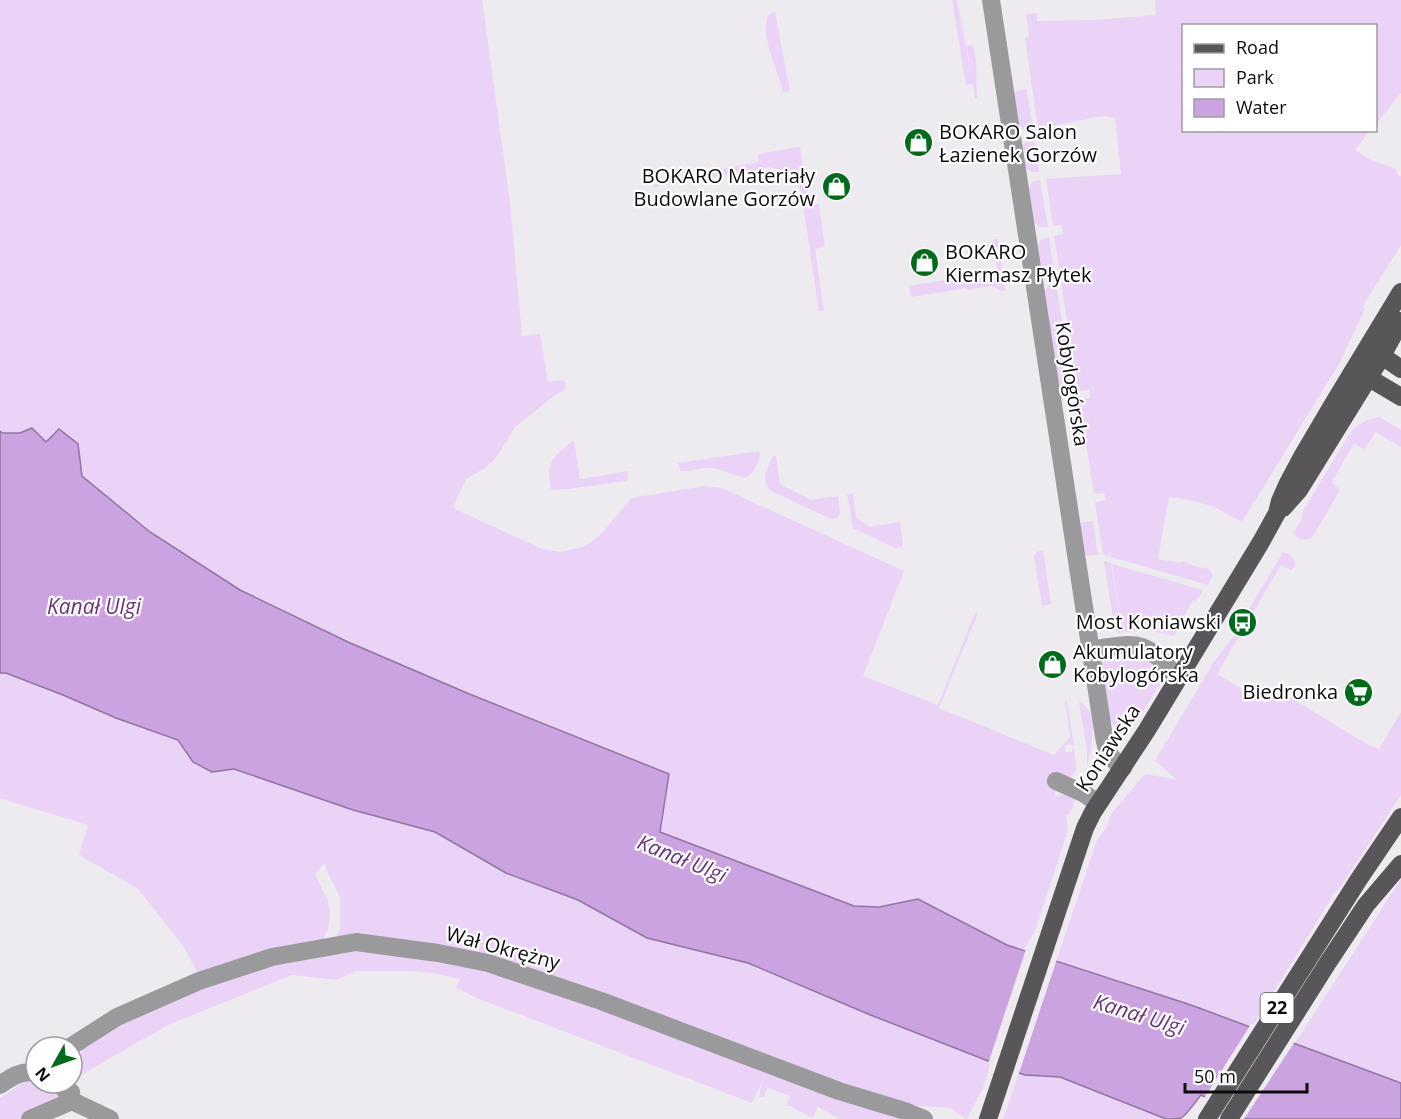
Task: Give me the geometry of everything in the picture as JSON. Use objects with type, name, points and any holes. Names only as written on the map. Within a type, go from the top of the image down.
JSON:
[{"type":"main road","name":"Koniawska","points":[[988,1119],[1088,822],[1178,679],[1277,513],[1288,483],[1401,292]]},
{"type":"main road","name":"Koniawska","points":[[1277,513],[1299,490],[1369,378],[1401,321]]},
{"type":"main road","points":[[1401,369],[1382,356],[1360,359],[1369,378],[1401,397]]},
{"type":"main road","name":"22","points":[[1207,1119],[1401,816]]},
{"type":"main road","name":"22","points":[[1229,1119],[1366,905],[1401,864]]},
{"type":"street","name":"Kobylogórska","points":[[991,0],[1105,744],[1112,760],[1123,768]]},
{"type":"street","points":[[1090,650],[1129,644],[1138,645],[1155,653],[1178,679]]},
{"type":"street","points":[[1056,781],[1098,803]]},
{"type":"street","name":"Wał Okrężny","points":[[84,1038],[117,1017],[199,981],[272,957],[356,942],[438,953],[499,967],[611,1005],[839,1090],[924,1119]]},
{"type":"street","points":[[0,1085],[24,1072]]},
{"type":"street","points":[[68,1095],[72,1101],[110,1119]]},
{"type":"street","points":[[71,1095],[72,1101]]},
{"type":"street","points":[[30,1119],[72,1101]]},
{"type":"green space","points":[[0,0],[482,0],[510,202],[522,336],[540,334],[548,382],[565,380],[566,389],[515,427],[494,460],[466,479],[453,508],[542,549],[560,552],[583,547],[593,541],[631,498],[705,486],[722,488],[904,571],[863,676],[938,705],[975,613],[978,613],[939,708],[1054,755],[1070,737],[1065,701],[1067,701],[1074,746],[1065,745],[1065,752],[1072,752],[1074,749],[1077,770],[1068,779],[1057,774],[1055,796],[1066,794],[1075,797],[1073,808],[1066,815],[1068,830],[1035,931],[1023,951],[918,899],[879,907],[854,906],[659,832],[467,693],[348,642],[240,590],[150,532],[82,476],[78,444],[59,430],[46,442],[20,433],[2,433],[0,431]]},
{"type":"green space","points":[[952,0],[957,0],[972,80],[959,0],[967,46],[973,45],[976,60],[977,98],[975,98],[973,84],[966,85]]},
{"type":"green space","points":[[1155,0],[1401,0],[1401,93],[1377,123],[1377,24],[1182,24],[1182,132],[1369,132],[1355,150],[1371,160],[1396,169],[1398,175],[1401,176],[1401,245],[1363,306],[1365,309],[1339,364],[1242,522],[1212,506],[1169,497],[1158,559],[1180,563],[1182,561],[1203,569],[1206,567],[1213,575],[1208,585],[1111,557],[1109,549],[1110,557],[1103,555],[1095,502],[1106,500],[1104,493],[1094,494],[1079,400],[1090,398],[1089,390],[1078,391],[1061,282],[1072,280],[1070,273],[1060,275],[1054,236],[1063,234],[1061,225],[1053,226],[1046,179],[1121,174],[1115,118],[1102,116],[1038,129],[1025,38],[1029,36],[1026,14],[1037,13],[1037,21],[1093,20],[1156,15]]},
{"type":"green space","points":[[775,12],[790,91],[783,93],[766,34],[768,15]]},
{"type":"green space","points":[[1027,89],[1033,129],[1024,130],[1020,127],[1014,93]]},
{"type":"green space","points":[[1034,139],[1039,172],[1032,172],[1026,168],[1022,146],[1026,141]]},
{"type":"green space","points":[[800,147],[809,204],[819,204],[825,247],[815,249],[824,311],[819,312],[801,191],[788,177],[771,167],[653,187],[653,185],[660,184],[660,180],[759,162],[758,154]]},
{"type":"green space","points":[[1040,180],[1048,227],[1039,227],[1034,222],[1029,189],[1032,182]]},
{"type":"green space","points":[[1049,237],[1055,276],[1046,276],[1042,271],[1038,246],[1040,240]]},
{"type":"green space","points":[[993,239],[998,239],[1005,290],[1001,291],[991,286],[911,297],[909,286],[946,280],[946,283],[998,274]]},
{"type":"green space","points":[[1056,283],[1073,392],[1063,389],[1058,382],[1045,292],[1048,285]]},
{"type":"green space","points":[[1379,417],[1401,430],[1401,447],[1375,432],[1365,448],[1354,443],[1332,482],[1340,490],[1312,538],[1304,540],[1297,537],[1293,533],[1301,521],[1304,509],[1350,433],[1363,422]]},
{"type":"green space","points":[[574,440],[580,479],[628,471],[628,479],[551,490],[549,472],[552,461]]},
{"type":"green space","points":[[759,451],[756,466],[745,478],[710,468],[680,471],[678,463]]},
{"type":"green space","points":[[774,455],[780,484],[811,500],[838,496],[840,513],[838,517],[831,519],[769,490],[765,476]]},
{"type":"green space","points":[[847,494],[853,494],[856,517],[869,527],[900,522],[902,547],[895,548],[853,528]]},
{"type":"green space","points":[[1093,521],[1098,555],[1087,556],[1080,523]]},
{"type":"green space","points":[[1043,550],[1051,604],[1042,606],[1034,556],[1036,552]]},
{"type":"green space","points":[[1283,552],[1292,557],[1295,567],[1291,570],[1281,565],[1217,674],[1265,703],[1283,693],[1365,743],[1379,749],[1401,712],[1401,795],[1335,892],[1252,1027],[1056,962],[1097,840],[1106,828],[1111,814],[1146,774],[1177,780],[1155,761],[1213,663],[1242,622],[1245,623],[1252,613],[1248,611]]},
{"type":"green space","points":[[1104,561],[1111,563],[1121,625],[1112,564],[1203,590],[1196,602],[1193,600],[1184,616],[1187,618],[1174,636],[1146,630],[1118,633],[1115,631]]},
{"type":"green space","points":[[1142,653],[1164,676],[1135,725],[1121,730],[1115,727],[1110,720],[1102,663],[1115,654]]},
{"type":"green space","points":[[0,673],[6,673],[116,718],[178,740],[193,762],[212,772],[234,769],[353,810],[435,832],[506,873],[578,900],[647,938],[748,963],[868,1014],[991,1062],[983,1088],[966,1119],[951,1108],[919,1106],[873,1096],[467,952],[391,937],[336,937],[340,928],[340,897],[325,863],[315,874],[328,901],[330,916],[328,929],[323,939],[314,945],[251,954],[198,973],[183,946],[138,889],[79,855],[88,825],[0,800]]},
{"type":"green space","points":[[1079,702],[1086,706],[1092,722],[1092,741],[1087,768],[1087,750]]},
{"type":"green space","points":[[1401,879],[1401,1083],[1295,1043]]},
{"type":"green space","points":[[348,950],[461,962],[766,1067],[897,1119],[840,1119],[818,1107],[811,1117],[786,1106],[790,1096],[768,1088],[763,1097],[759,1097],[762,1082],[752,1103],[479,999],[456,988],[460,979],[408,971],[356,971],[336,980],[292,975],[168,1025],[84,1073],[84,1044],[117,1017],[229,974]]},
{"type":"green space","points":[[1019,1073],[1060,1077],[1166,1119],[1003,1119]]},
{"type":"green space","points":[[24,1082],[24,1095],[64,1095],[72,1101],[30,1119],[0,1119],[0,1098]]},
{"type":"water","name":"Kanał Ulgi","points":[[32,428],[46,442],[59,429],[78,444],[82,476],[150,532],[240,590],[348,642],[467,693],[669,774],[660,832],[854,906],[879,907],[918,899],[1007,945],[1191,1005],[1401,1083],[1401,1119],[1246,1119],[1201,1095],[1183,1117],[1166,1119],[1060,1077],[1025,1075],[868,1014],[748,963],[647,938],[578,900],[506,873],[435,832],[353,810],[234,769],[212,772],[193,762],[178,740],[116,718],[6,673],[0,673],[0,431],[20,433]]},
{"type":"pier","points":[[1026,949],[1057,959],[1018,1076],[988,1064]]},
{"type":"pier","points":[[1251,1024],[1296,1040],[1244,1119],[1239,1119],[1203,1100]]},
{"type":"place","name":"BOKARO Salon Łazienek Gorzów","points":[[918,143]]},
{"type":"place","name":"BOKARO Materiały Budowlane Gorzów","points":[[836,187]]},
{"type":"place","name":"BOKARO Kiermasz Płytek","points":[[924,263]]},
{"type":"place","name":"Most Koniawski","points":[[1242,622]]},
{"type":"place","name":"Akumulatory Kobylogórska","points":[[1052,664]]},
{"type":"place","name":"Biedronka","points":[[1359,692]]}]
